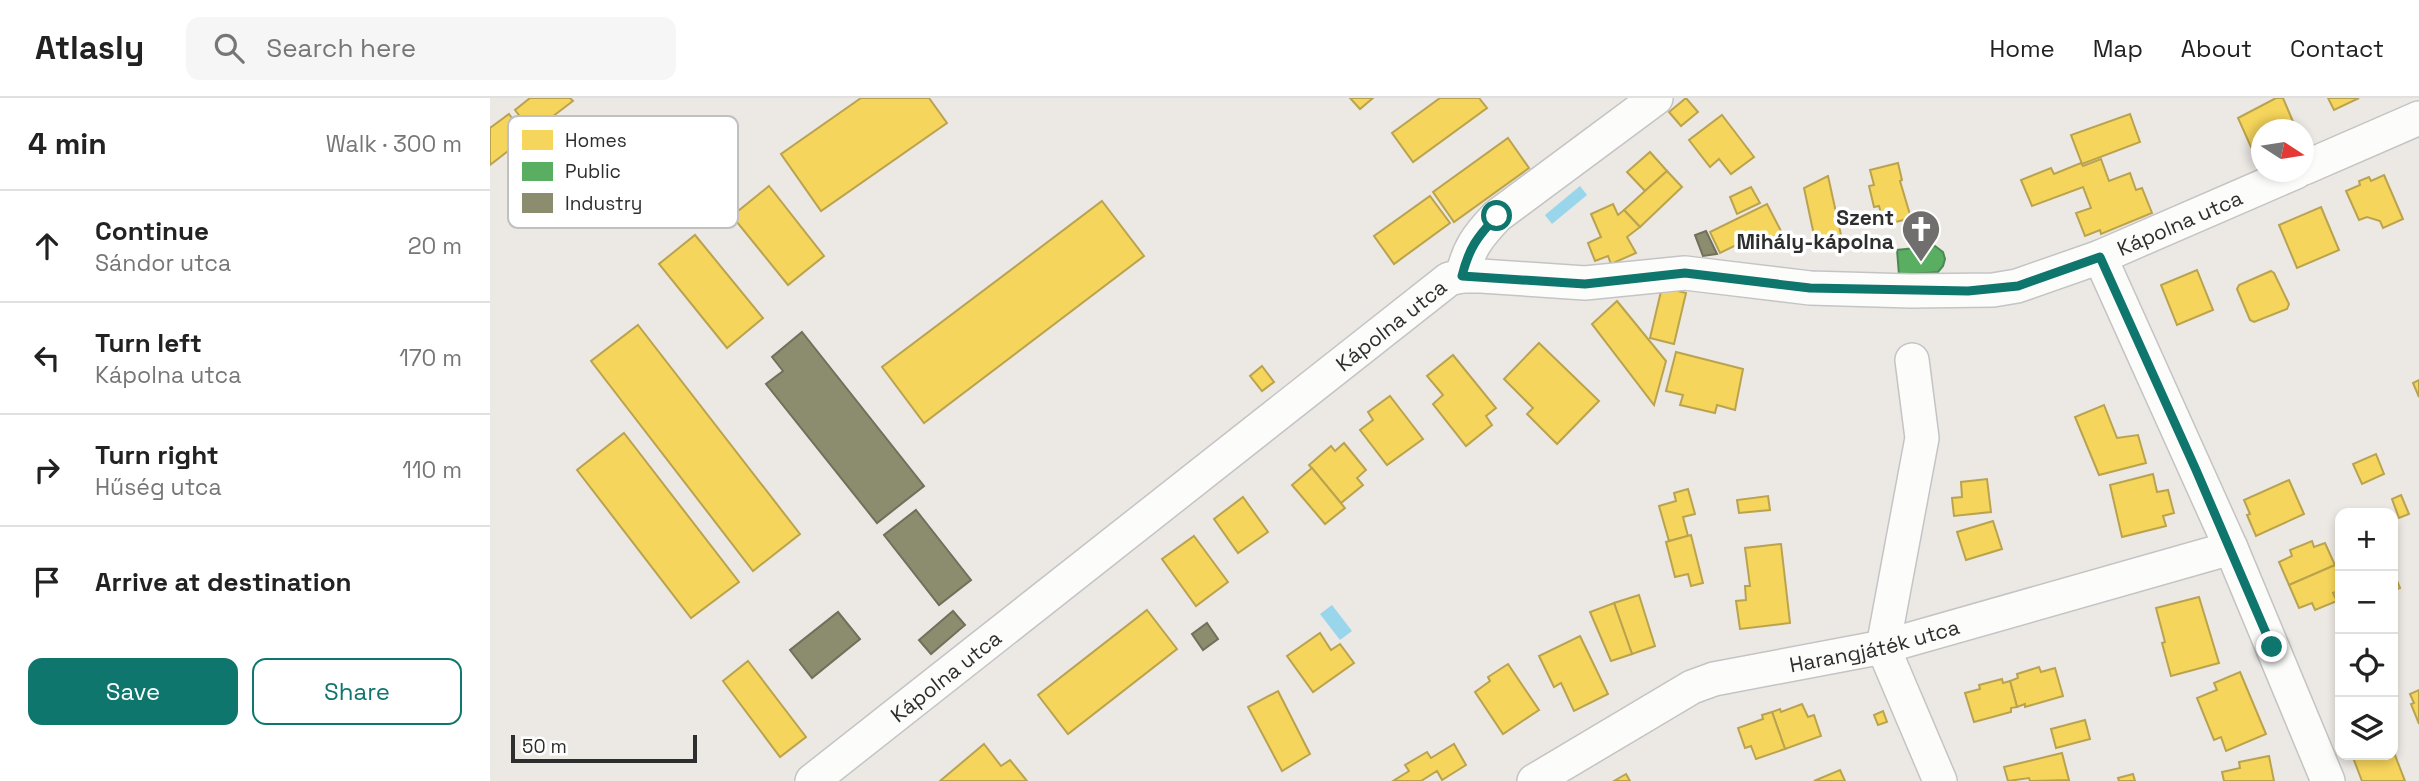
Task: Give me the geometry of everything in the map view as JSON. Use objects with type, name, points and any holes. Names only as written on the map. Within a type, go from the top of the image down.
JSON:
[{"type":"street","points":[[1462,276],[1468,252],[1479,234],[1497,216],[1656,98]]},
{"type":"street","points":[[2314,164],[2419,118]]},
{"type":"street","name":"Kápolna utca","points":[[812,781],[1449,279],[1462,276],[1585,284],[1685,273],[1810,288],[1968,291],[2018,286],[2100,257],[2273,182]]},
{"type":"street","points":[[2100,257],[2231,548],[2328,781]]},
{"type":"street","points":[[1912,360],[1923,438],[1883,648],[1940,781]]},
{"type":"street","name":"Harangjáték utca","points":[[1534,781],[1692,687],[1714,679],[1883,648],[2231,548]]},
{"type":"water","points":[[1580,186],[1587,195],[1552,224],[1545,215]]},
{"type":"water","points":[[1332,605],[1352,631],[1340,640],[1320,614]]},
{"type":"building: Homes","points":[[530,98],[570,98],[573,101],[553,116],[520,116],[515,110]]},
{"type":"building: Homes","points":[[861,98],[929,98],[947,123],[821,211],[781,154]]},
{"type":"building: Homes","points":[[1350,98],[1373,98],[1360,109]]},
{"type":"building: Homes","points":[[1440,98],[1479,98],[1487,108],[1413,162],[1392,133]]},
{"type":"building: Homes","points":[[1686,98],[1698,112],[1681,126],[1669,112]]},
{"type":"building: Homes","points":[[2276,98],[2283,98],[2292,119],[2251,119],[2251,147],[2238,118]]},
{"type":"building: Homes","points":[[2328,98],[2359,98],[2334,110]]},
{"type":"building: Homes","points":[[509,114],[510,116],[508,116],[508,151],[490,165],[490,128]]},
{"type":"building: Homes","points":[[2130,114],[2140,142],[2082,164],[2071,135]]},
{"type":"building: Homes","points":[[1722,115],[1754,157],[1731,174],[1719,159],[1710,167],[1689,140]]},
{"type":"building: Homes","points":[[1508,138],[1529,168],[1454,222],[1433,192]]},
{"type":"building: Homes","points":[[1650,152],[1667,171],[1645,191],[1627,172]]},
{"type":"building: Homes","points":[[2101,159],[2109,181],[2130,173],[2136,190],[2142,188],[2152,213],[2101,234],[2100,230],[2085,236],[2076,213],[2091,208],[2083,187],[2032,206],[2021,180],[2051,168],[2054,174],[2081,163],[2083,166]]},
{"type":"building: Homes","points":[[1898,163],[1900,181],[1911,218],[1884,225],[1879,206],[1874,207],[1869,186],[1874,185],[1870,170]]},
{"type":"building: Homes","points":[[1667,171],[1682,187],[1640,227],[1624,210]]},
{"type":"building: Homes","points":[[2384,175],[2403,219],[2383,228],[2380,221],[2367,217],[2359,220],[2346,191],[2360,185],[2359,181],[2369,177],[2371,181]]},
{"type":"building: Homes","points":[[1828,176],[1841,235],[1815,240],[1804,188]]},
{"type":"building: Homes","points":[[769,186],[824,256],[788,285],[738,223],[738,211]]},
{"type":"building: Homes","points":[[1751,187],[1760,203],[1737,214],[1730,197]]},
{"type":"building: Homes","points":[[1430,196],[1450,223],[1394,264],[1374,236]]},
{"type":"building: Homes","points":[[1102,201],[1144,256],[924,423],[882,367]]},
{"type":"building: Homes","points":[[1613,204],[1618,215],[1624,210],[1640,227],[1627,237],[1636,253],[1611,264],[1608,256],[1595,261],[1588,243],[1601,237],[1591,214]]},
{"type":"building: Homes","points":[[1767,204],[1782,233],[1763,242],[1759,234],[1720,253],[1710,232]]},
{"type":"building: Homes","points":[[2321,207],[2339,250],[2297,268],[2279,225]]},
{"type":"building: Homes","points":[[695,235],[763,318],[727,348],[659,264]]},
{"type":"building: Homes","points":[[2197,270],[2213,310],[2177,325],[2161,285]]},
{"type":"building: Homes","points":[[2271,271],[2289,304],[2287,309],[2254,322],[2250,320],[2237,289],[2239,285]]},
{"type":"building: Homes","points":[[1662,287],[1686,293],[1674,344],[1650,338]]},
{"type":"building: Homes","points":[[1617,301],[1666,361],[1654,405],[1592,324]]},
{"type":"building: Homes","points":[[638,325],[800,534],[753,571],[591,361]]},
{"type":"building: Homes","points":[[1539,343],[1599,401],[1557,444],[1527,414],[1533,408],[1504,379]]},
{"type":"building: Homes","points":[[1676,352],[1743,369],[1735,410],[1717,405],[1715,413],[1680,405],[1683,395],[1666,391]]},
{"type":"building: Homes","points":[[1453,355],[1496,408],[1486,416],[1492,425],[1466,446],[1433,404],[1443,395],[1427,376]]},
{"type":"building: Homes","points":[[1262,366],[1274,382],[1262,391],[1250,376]]},
{"type":"building: Homes","points":[[2419,380],[2419,397],[2413,383]]},
{"type":"building: Homes","points":[[1390,396],[1423,439],[1387,465],[1360,430],[1373,420],[1368,412]]},
{"type":"building: Homes","points":[[2104,405],[2117,438],[2138,435],[2146,463],[2099,475],[2075,417]]},
{"type":"building: Homes","points":[[624,433],[739,582],[691,618],[577,470]]},
{"type":"building: Homes","points":[[1344,443],[1366,470],[1357,478],[1363,485],[1341,503],[1309,465],[1331,446],[1335,451]]},
{"type":"building: Homes","points":[[2376,454],[2384,474],[2362,484],[2353,464]]},
{"type":"building: Homes","points":[[1312,468],[1345,508],[1325,524],[1292,485]]},
{"type":"building: Homes","points":[[2153,474],[2157,492],[2168,490],[2174,513],[2163,516],[2166,526],[2122,537],[2110,485]]},
{"type":"building: Homes","points":[[1987,479],[1991,512],[1954,516],[1952,498],[1962,497],[1961,482]]},
{"type":"building: Homes","points":[[2289,480],[2304,514],[2256,536],[2244,500]]},
{"type":"building: Homes","points":[[1688,489],[1695,514],[1683,517],[1688,536],[1669,541],[1659,506],[1676,501],[1674,493]]},
{"type":"building: Homes","points":[[2401,495],[2409,514],[2399,518],[2398,508],[2395,508],[2392,499]]},
{"type":"building: Homes","points":[[1768,496],[1770,510],[1739,513],[1737,500]]},
{"type":"building: Homes","points":[[1243,497],[1268,532],[1238,553],[1214,519]]},
{"type":"building: Homes","points":[[1993,521],[2002,549],[1966,560],[1957,532]]},
{"type":"building: Homes","points":[[1691,535],[1703,583],[1691,586],[1688,574],[1675,577],[1666,542]]},
{"type":"building: Homes","points":[[1194,536],[1228,582],[1196,606],[1162,559]]},
{"type":"building: Homes","points":[[2312,541],[2314,547],[2325,543],[2335,565],[2289,585],[2279,562],[2292,556],[2290,550]]},
{"type":"building: Homes","points":[[1781,544],[1790,623],[1740,629],[1736,601],[1746,600],[1745,586],[1750,586],[1745,548]]},
{"type":"building: Homes","points":[[2335,565],[2335,602],[2315,610],[2312,603],[2299,608],[2289,585]]},
{"type":"building: Homes","points":[[1639,595],[1655,646],[1632,654],[1614,603]]},
{"type":"building: Homes","points":[[2199,597],[2219,663],[2171,676],[2156,608]]},
{"type":"building: Homes","points":[[1614,603],[1632,654],[1611,661],[1590,612]]},
{"type":"building: Homes","points":[[1147,610],[1177,649],[1068,734],[1038,695]]},
{"type":"building: Homes","points":[[1320,633],[1331,650],[1340,644],[1354,663],[1313,692],[1287,656]]},
{"type":"building: Homes","points":[[1580,636],[1608,694],[1574,711],[1561,683],[1554,687],[1539,656]]},
{"type":"building: Homes","points":[[748,661],[806,737],[780,757],[723,681]]},
{"type":"building: Homes","points":[[1508,664],[1539,710],[1503,734],[1475,692],[1490,681],[1488,677]]},
{"type":"building: Homes","points":[[2039,667],[2041,672],[2055,668],[2063,696],[2017,707],[2010,681],[2018,678],[2017,674]]},
{"type":"building: Homes","points":[[2240,672],[2266,734],[2226,751],[2221,737],[2214,740],[2197,698],[2217,690],[2214,683]]},
{"type":"building: Homes","points":[[2002,679],[2003,683],[2010,681],[2017,707],[2011,708],[2011,712],[1974,722],[1965,693],[1980,689],[1979,685]]},
{"type":"building: Homes","points":[[2419,690],[2419,724],[2410,694]]},
{"type":"building: Homes","points":[[1278,691],[1310,754],[1282,771],[1248,707]]},
{"type":"building: Homes","points":[[1802,704],[1808,717],[1814,715],[1821,736],[1785,749],[1772,712],[1780,709],[1781,712]]},
{"type":"building: Homes","points":[[1883,711],[1887,722],[1878,725],[1874,715]]},
{"type":"building: Homes","points":[[1772,712],[1785,749],[1756,759],[1751,746],[1745,748],[1738,728],[1763,719],[1762,715]]},
{"type":"building: Homes","points":[[2085,720],[2090,739],[2056,748],[2051,729]]},
{"type":"building: Homes","points":[[984,744],[1001,766],[1010,760],[1027,781],[940,781]]},
{"type":"building: Homes","points":[[1454,744],[1466,765],[1442,780],[1437,771],[1421,781],[1393,781],[1409,771],[1405,765],[1427,752],[1431,758]]},
{"type":"building: Homes","points":[[2062,753],[2069,780],[2030,781],[2029,778],[2008,781],[2004,767]]},
{"type":"building: Homes","points":[[2269,756],[2274,781],[2224,781],[2222,772],[2240,768],[2239,762]]},
{"type":"building: Homes","points":[[2354,760],[2397,760],[2405,781],[2362,781]]},
{"type":"building: Homes","points":[[1840,770],[1845,781],[1814,781]]},
{"type":"building: Homes","points":[[1626,774],[1630,781],[1614,781]]},
{"type":"building: Homes","points":[[2133,774],[2135,781],[2119,781],[2118,778]]},
{"type":"building: Public","name":"Szent Mihály-kápolna","points":[[1935,246],[1943,252],[1945,259],[1938,272],[1899,275],[1897,250]]},
{"type":"building: Industry","points":[[1706,231],[1717,254],[1703,256],[1695,235]]},
{"type":"building: Industry","points":[[802,332],[924,486],[877,523],[766,384],[783,371],[772,357]]},
{"type":"building: Industry","points":[[916,510],[971,580],[939,605],[884,535]]},
{"type":"building: Industry","points":[[953,611],[965,625],[931,654],[919,640]]},
{"type":"building: Industry","points":[[838,612],[860,639],[812,678],[790,650]]},
{"type":"building: Industry","points":[[1207,623],[1218,639],[1203,650],[1192,634]]},
{"type":"place","name":"Szent Mihály-kápolna","points":[[1921,263]]},
{"type":"route","points":[[1497,216],[1479,234],[1468,252],[1462,276],[1585,284],[1685,273],[1810,288],[1968,291],[2018,286],[2100,257],[2231,548],[2272,647]]}]
